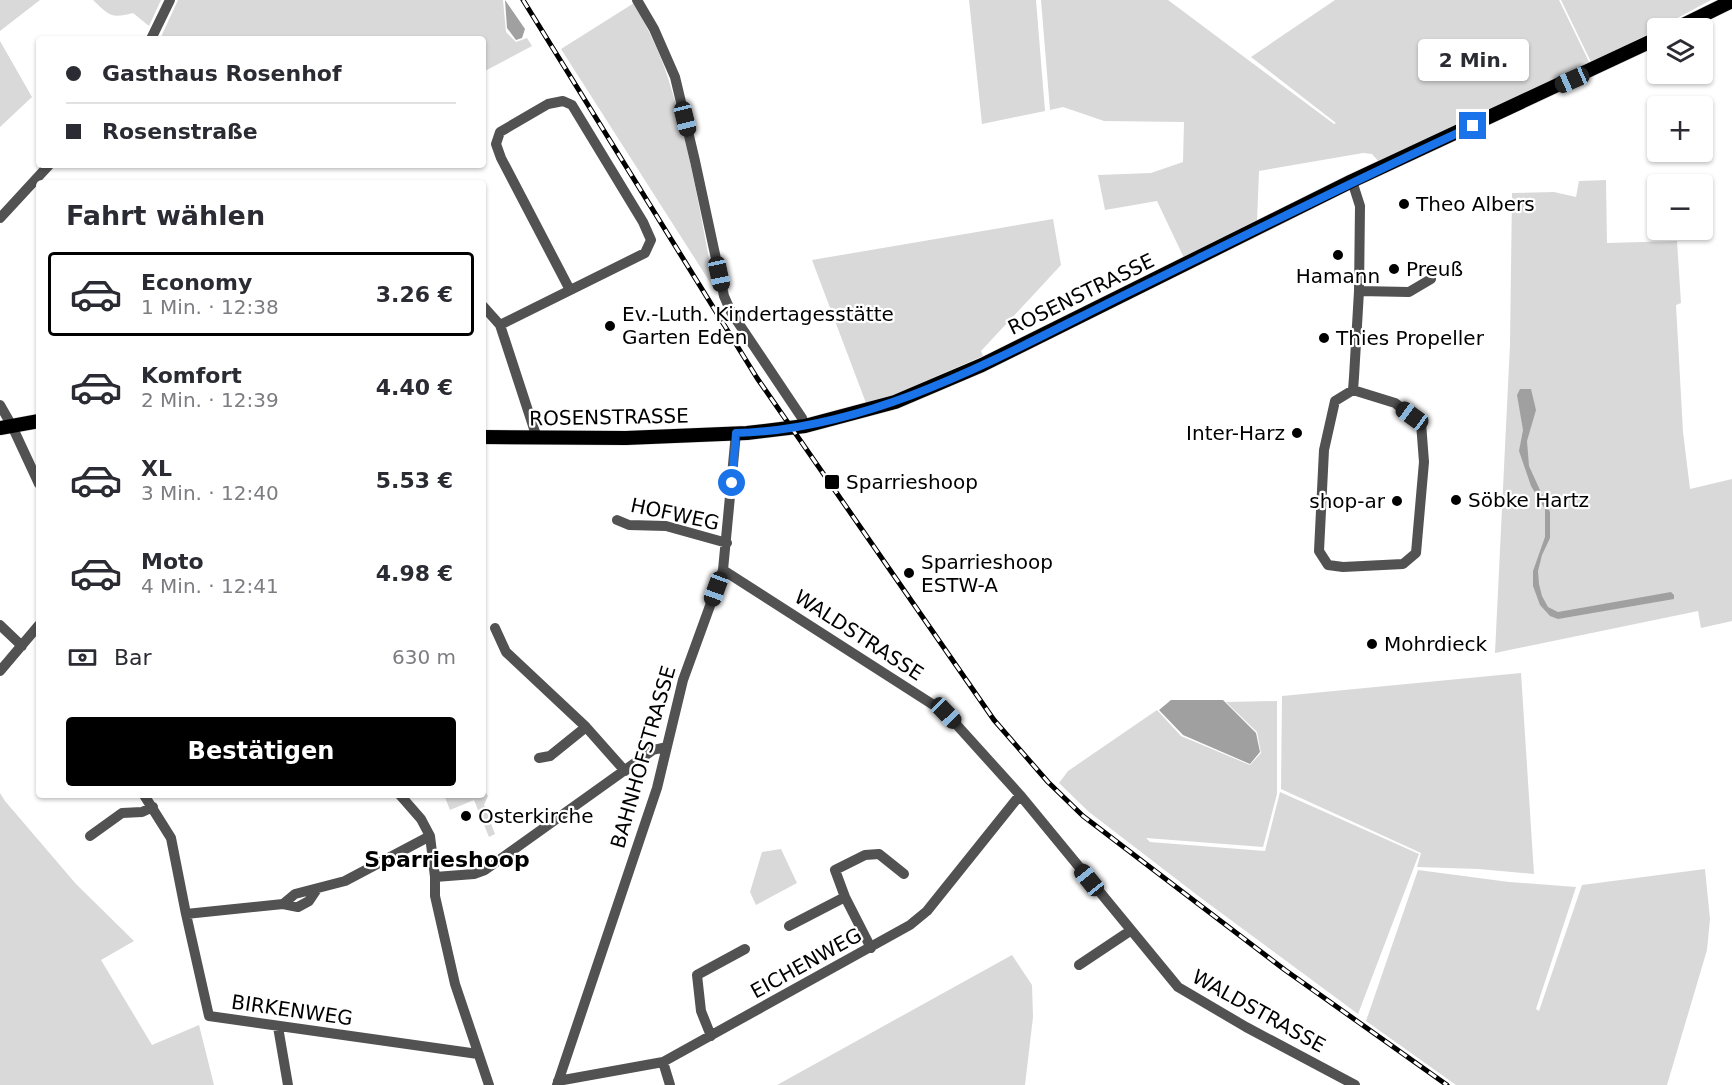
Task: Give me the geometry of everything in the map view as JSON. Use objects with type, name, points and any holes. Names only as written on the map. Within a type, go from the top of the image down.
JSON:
[{"type":"main road","points":[[1697,18],[1732,1]]},
{"type":"main road","name":"ROSENSTRASSE","points":[[486,438],[626,438],[736,433],[805,426],[895,402],[982,366],[1352,181],[1647,43]]},
{"type":"main road","points":[[6,427],[36,422]]},
{"type":"street","points":[[152,36],[170,0]]},
{"type":"street","points":[[637,0],[654,29],[675,77],[724,296],[731,312],[802,418],[805,426]]},
{"type":"street","points":[[500,325],[645,253],[651,240],[643,222],[572,105],[563,101],[549,104],[500,132],[496,144],[501,158],[570,290]]},
{"type":"street","points":[[0,218],[46,168]]},
{"type":"street","points":[[1352,181],[1360,206],[1359,291],[1353,390]]},
{"type":"street","points":[[1359,291],[1408,292],[1431,279]]},
{"type":"street","points":[[486,309],[500,325],[537,438]]},
{"type":"street","points":[[1353,390],[1395,404],[1421,423],[1424,462],[1416,553],[1403,564],[1343,567],[1328,565],[1319,551],[1323,450],[1335,401],[1353,390]]},
{"type":"street","points":[[0,405],[6,427],[36,478]]},
{"type":"street","name":"BAHNHOFSTRASSE","points":[[558,1083],[657,788],[682,680],[723,570],[736,433]]},
{"type":"street","name":"HOFWEG","points":[[617,520],[629,525],[666,526],[726,543]]},
{"type":"street","name":"WALDSTRASSE","points":[[723,570],[946,713],[1020,795],[1178,987],[1246,1027],[1355,1085]]},
{"type":"street","points":[[0,625],[22,646]]},
{"type":"street","points":[[495,628],[506,652],[586,727],[625,771]]},
{"type":"street","points":[[0,671],[36,629]]},
{"type":"street","points":[[539,758],[550,756],[586,727]]},
{"type":"street","points":[[435,877],[474,874],[485,870],[653,750],[666,747]]},
{"type":"street","name":"EICHENWEG","points":[[558,1083],[663,1062],[910,925],[927,911],[1020,795]]},
{"type":"street","name":"BIRKENWEG","points":[[146,798],[171,838],[209,1016],[478,1054]]},
{"type":"street","points":[[403,798],[421,819],[430,836],[435,896],[455,984],[489,1085]]},
{"type":"street","points":[[90,836],[122,813],[142,812],[153,807]]},
{"type":"street","points":[[186,914],[283,904],[295,894],[345,881],[430,836]]},
{"type":"street","points":[[871,948],[845,897],[835,870],[865,855],[879,854],[904,874]]},
{"type":"street","points":[[789,926],[845,897]]},
{"type":"street","points":[[1079,965],[1130,930]]},
{"type":"street","points":[[711,1036],[701,1011],[697,975],[745,949]]},
{"type":"street","points":[[278,1027],[288,1085]]},
{"type":"street","points":[[663,1062],[670,1085]]},
{"type":"shaded area","points":[[0,0],[40,0],[0,31]]},
{"type":"shaded area","points":[[93,0],[161,0],[149,26],[133,13],[119,16],[110,14]]},
{"type":"shaded area","points":[[178,0],[503,0],[506,32],[516,42],[527,38],[532,46],[486,70],[486,36],[161,36]]},
{"type":"shaded area","points":[[505,0],[525,29],[522,38],[516,40],[507,28]]},
{"type":"shaded area","points":[[969,0],[1036,0],[1045,111],[982,124]]},
{"type":"shaded area","points":[[1041,0],[1168,0],[1334,124],[1336,123],[1251,57],[1335,0],[1559,0],[1591,66],[1380,163],[1372,154],[1363,153],[1259,171],[1257,221],[1184,258],[1157,201],[1105,210],[1098,175],[1151,173],[1183,162],[1184,122],[1104,121],[1063,107],[1050,110]]},
{"type":"shaded area","points":[[1561,0],[1711,0],[1678,18],[1647,18],[1647,34],[1592,64]]},
{"type":"shaded area","points":[[634,3],[661,59],[676,104],[715,290],[561,49]]},
{"type":"shaded area","points":[[0,41],[32,97],[0,127]]},
{"type":"shaded area","points":[[1606,180],[1607,243],[1677,241],[1681,303],[1676,305],[1683,432],[1690,489],[1732,479],[1732,621],[1701,628],[1698,611],[1495,653],[1510,344],[1512,193],[1554,192],[1576,197],[1579,181]]},
{"type":"shaded area","points":[[1053,219],[1061,265],[981,351],[983,356],[894,395],[866,403],[812,260]]},
{"type":"shaded area","points":[[1520,389],[1531,389],[1536,410],[1527,441],[1529,466],[1550,512],[1550,538],[1538,571],[1542,596],[1548,607],[1558,612],[1671,592],[1674,599],[1558,619],[1550,616],[1540,605],[1533,586],[1533,571],[1545,537],[1545,509],[1531,486],[1519,451],[1523,430],[1517,395]]},
{"type":"shaded area","points":[[1521,673],[1534,874],[1417,867],[1421,853],[1281,789],[1282,696]]},
{"type":"shaded area","points":[[1171,700],[1223,700],[1256,733],[1260,752],[1250,764],[1183,735],[1159,710]]},
{"type":"shaded area","points":[[1277,701],[1277,794],[1263,847],[1146,838],[1150,842],[1265,851],[1280,792],[1419,854],[1358,1014],[1089,812],[1059,783],[1068,771],[1157,710],[1181,736],[1250,765],[1261,753],[1257,732],[1226,702]]},
{"type":"shaded area","points":[[486,792],[488,796],[484,805],[495,834],[489,837],[474,800],[450,810],[445,798],[486,798]]},
{"type":"shaded area","points":[[0,793],[76,884],[134,941],[101,960],[152,1045],[199,1025],[214,1085],[0,1085]]},
{"type":"shaded area","points":[[781,849],[797,883],[756,905],[750,892],[762,852]]},
{"type":"shaded area","points":[[1705,869],[1710,919],[1707,950],[1667,1085],[1456,1085],[1366,1021],[1418,870],[1509,882],[1576,887],[1536,1009],[1539,1011],[1582,885]]},
{"type":"shaded area","points":[[1012,955],[1032,985],[1033,1017],[1025,1085],[777,1085]]},
{"type":"railway","points":[[523,0],[757,378],[994,720],[1048,782],[1083,816],[1285,970],[1447,1085]]},
{"type":"place","name":"Theo Albers","points":[[1404,204]]},
{"type":"place","name":"Hamann","points":[[1338,255]]},
{"type":"place","name":"Preuß","points":[[1394,269]]},
{"type":"place","name":"Ev.-Luth. Kindertagesstätte Garten Eden","points":[[610,326]]},
{"type":"place","name":"Thies Propeller","points":[[1324,338]]},
{"type":"place","name":"Inter-Harz","points":[[1297,433]]},
{"type":"place","name":"Sparrieshoop","points":[[832,482]]},
{"type":"place","name":"Söbke Hartz","points":[[1456,500]]},
{"type":"place","name":"shop-ar","points":[[1397,501]]},
{"type":"place","name":"Sparrieshoop ESTW-A","points":[[909,573]]},
{"type":"place","name":"Mohrdieck","points":[[1372,644]]},
{"type":"place","name":"Osterkirche","points":[[466,816]]},
{"type":"district","name":"Sparrieshoop","points":[[447,859]]},
{"type":"route","points":[[732,483],[736,433],[781,430],[855,413],[895,402],[982,366],[1352,181],[1473,126]]}]
